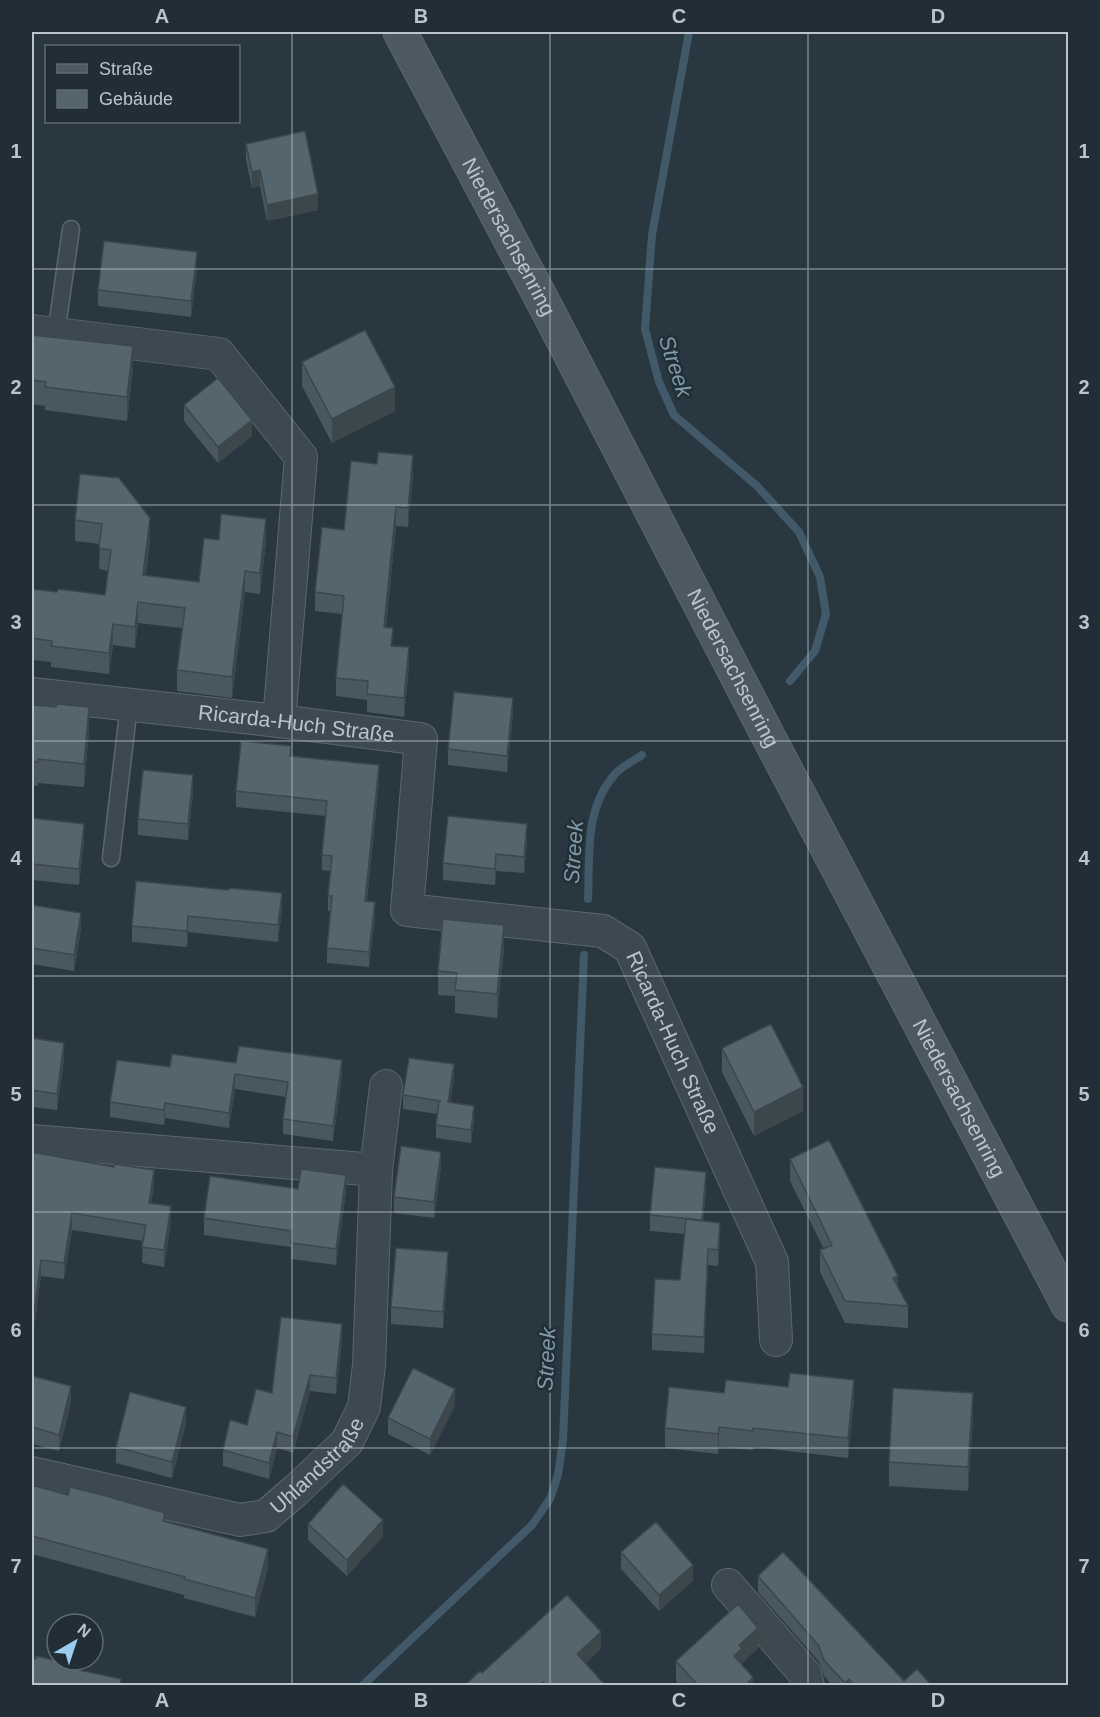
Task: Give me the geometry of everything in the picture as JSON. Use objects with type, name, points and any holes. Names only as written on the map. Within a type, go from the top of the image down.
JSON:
[{"type":"main road","name":"Niedersachsenring","points":[[400,32],[1068,1305]]},
{"type":"street","points":[[44,333],[219,354],[301,457],[279,721]]},
{"type":"street","name":"Ricarda-Huch Straße","points":[[32,694],[422,739],[407,910],[603,931],[630,948],[772,1263],[776,1340]]},
{"type":"street","name":"Uhlandstraße","points":[[32,1473],[240,1520],[266,1515],[347,1442],[364,1407],[369,1365],[376,1170],[386,1086]]},
{"type":"street","points":[[32,1141],[376,1170]]},
{"type":"street","points":[[728,1585],[805,1674],[808,1686]]},
{"type":"lane","points":[[44,333],[71,229]]},
{"type":"lane","points":[[111,858],[129,705]]},
{"type":"building","points":[[305,131],[318,194],[267,205],[260,170],[252,172],[246,144]]},
{"type":"building","points":[[104,241],[197,252],[191,301],[98,290]]},
{"type":"building","points":[[365,330],[395,387],[332,419],[302,362]]},
{"type":"building","points":[[32,335],[133,346],[127,397],[45,387],[46,382],[32,380]]},
{"type":"building","points":[[218,378],[252,420],[218,447],[184,405]]},
{"type":"building","points":[[378,452],[413,455],[408,508],[396,507],[384,627],[393,628],[391,646],[409,647],[404,698],[367,694],[368,681],[336,678],[344,596],[315,592],[322,527],[344,530],[351,461],[377,464]]},
{"type":"building","points":[[80,474],[119,478],[150,518],[143,575],[199,582],[204,538],[219,540],[221,514],[266,519],[260,573],[245,571],[232,677],[177,670],[185,608],[138,602],[135,627],[113,624],[109,653],[51,646],[52,641],[32,638],[32,589],[57,592],[58,589],[105,595],[111,550],[99,548],[102,524],[75,520]]},
{"type":"building","points":[[454,692],[513,698],[507,756],[448,749]]},
{"type":"building","points":[[57,704],[89,707],[84,764],[38,759],[38,762],[32,761],[32,705],[56,707]]},
{"type":"building","points":[[241,741],[291,746],[290,756],[379,765],[365,901],[375,902],[369,952],[327,948],[332,896],[328,896],[332,856],[322,855],[327,801],[236,791]]},
{"type":"building","points":[[143,770],[193,775],[188,824],[138,819]]},
{"type":"building","points":[[448,816],[527,824],[524,857],[496,854],[495,869],[443,863]]},
{"type":"building","points":[[32,818],[84,824],[79,869],[32,864]]},
{"type":"building","points":[[136,881],[282,893],[278,925],[188,916],[187,931],[132,926]]},
{"type":"building","points":[[32,905],[81,913],[74,955],[32,948]]},
{"type":"building","points":[[443,919],[504,925],[497,994],[455,990],[457,973],[438,971]]},
{"type":"building","points":[[771,1024],[803,1087],[754,1112],[722,1048]]},
{"type":"building","points":[[32,1038],[64,1043],[57,1094],[32,1090]]},
{"type":"building","points":[[239,1046],[342,1060],[333,1126],[283,1119],[288,1082],[235,1074],[229,1113],[165,1103],[164,1110],[110,1102],[117,1060],[170,1067],[172,1054],[236,1063]]},
{"type":"building","points":[[409,1058],[454,1064],[448,1102],[474,1106],[471,1130],[436,1125],[439,1101],[441,1101],[403,1095]]},
{"type":"building","points":[[829,1140],[898,1276],[893,1278],[908,1306],[845,1301],[820,1250],[832,1245],[790,1159]]},
{"type":"building","points":[[401,1146],[441,1152],[434,1202],[394,1197]]},
{"type":"building","points":[[32,1152],[114,1167],[114,1164],[154,1170],[149,1203],[171,1206],[164,1250],[142,1247],[146,1225],[72,1213],[64,1263],[41,1260],[32,1326]]},
{"type":"building","points":[[655,1167],[706,1172],[702,1220],[650,1215]]},
{"type":"building","points":[[301,1169],[346,1175],[336,1249],[291,1243],[292,1231],[204,1218],[210,1176],[298,1189]]},
{"type":"building","points":[[686,1219],[720,1223],[718,1250],[708,1249],[704,1337],[652,1334],[655,1279],[680,1280]]},
{"type":"building","points":[[396,1248],[448,1252],[443,1312],[391,1307]]},
{"type":"building","points":[[281,1317],[342,1324],[336,1378],[310,1375],[293,1437],[277,1432],[269,1463],[223,1450],[230,1420],[247,1425],[256,1389],[272,1393]]},
{"type":"building","points":[[413,1368],[455,1389],[430,1439],[388,1418]]},
{"type":"building","points":[[790,1373],[854,1380],[848,1438],[753,1428],[753,1431],[719,1427],[718,1434],[665,1428],[669,1387],[724,1393],[726,1380],[788,1387]]},
{"type":"building","points":[[32,1376],[71,1386],[59,1435],[32,1427]]},
{"type":"building","points":[[893,1388],[973,1393],[968,1467],[889,1462]]},
{"type":"building","points":[[130,1392],[186,1407],[172,1462],[116,1447]]},
{"type":"building","points":[[343,1484],[383,1520],[347,1560],[308,1524]]},
{"type":"building","points":[[32,1485],[68,1495],[70,1487],[106,1496],[165,1513],[163,1521],[268,1549],[255,1598],[32,1536]]},
{"type":"building","points":[[656,1522],[693,1565],[659,1595],[621,1552]]},
{"type":"building","points":[[783,1552],[904,1681],[917,1669],[932,1686],[855,1686],[849,1679],[845,1683],[824,1660],[819,1646],[758,1576]]},
{"type":"building","points":[[567,1595],[601,1632],[577,1654],[606,1686],[546,1686],[543,1682],[540,1686],[464,1686],[480,1671],[482,1673]]},
{"type":"building","points":[[738,1604],[758,1628],[739,1645],[742,1648],[734,1656],[753,1677],[745,1686],[693,1686],[696,1683],[676,1661]]},
{"type":"building","points":[[36,1656],[45,1658],[45,1672],[88,1672],[121,1679],[120,1686],[32,1686],[32,1658],[36,1659]]},
{"type":"waterway","name":"Streek","points":[[689,32],[652,235],[645,329],[659,382],[674,415],[757,486],[799,532],[820,577],[826,614],[815,651],[790,681]]},
{"type":"waterway","name":"Streek","points":[[588,899],[589,849],[593,817],[598,802],[615,774],[642,755]]},
{"type":"waterway","name":"Streek","points":[[362,1686],[532,1525],[550,1499],[558,1475],[563,1440],[584,955]]}]
